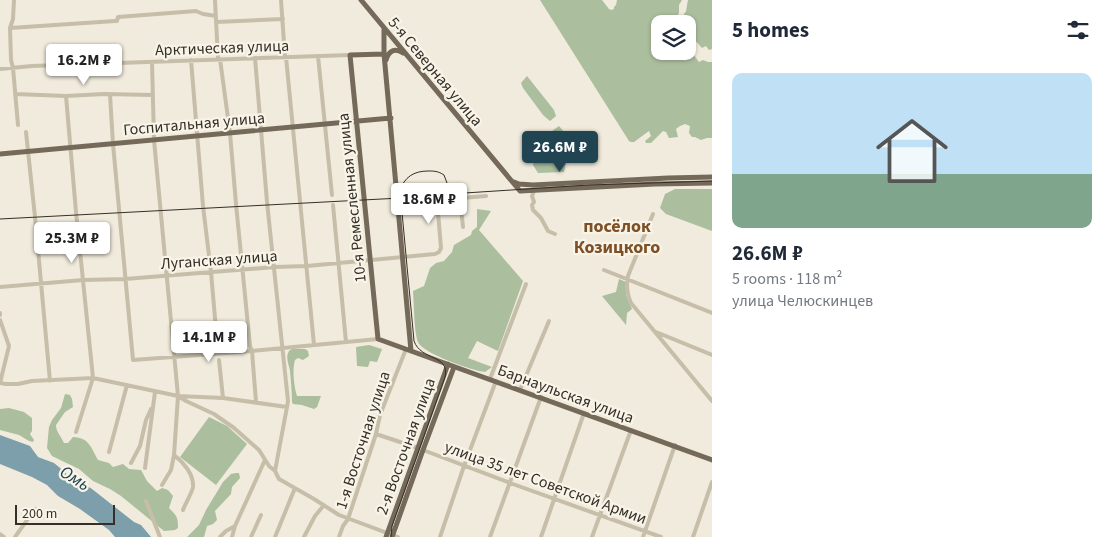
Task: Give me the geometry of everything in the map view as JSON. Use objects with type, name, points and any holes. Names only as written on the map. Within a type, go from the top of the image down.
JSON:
[{"type":"main road","name":"5-я Северная улица","points":[[361,0],[512,180]]},
{"type":"main road","points":[[384,27],[384,54],[403,257],[408,350]]},
{"type":"main road","points":[[385,63],[390,52],[393,50],[399,50],[409,58]]},
{"type":"main road","name":"Арктическая улица","points":[[350,55],[384,54]]},
{"type":"main road","name":"10-я Ремесленная улица","points":[[350,55],[378,339]]},
{"type":"main road","name":"Госпитальная улица","points":[[0,154],[391,118]]},
{"type":"main road","points":[[512,180],[520,191],[534,191],[569,186],[668,178],[712,177]]},
{"type":"main road","points":[[512,180],[523,185],[569,186],[712,183]]},
{"type":"main road","name":"Барнаульская улица","points":[[378,339],[675,445],[712,460]]},
{"type":"main road","name":"2-я Восточная улица","points":[[391,536],[448,364]]},
{"type":"main road","name":"2-я Восточная улица","points":[[420,449],[454,366]]},
{"type":"street","points":[[14,0],[13,19],[10,28],[11,60],[18,125]]},
{"type":"street","points":[[215,0],[219,59],[230,133],[256,402]]},
{"type":"street","points":[[281,0],[314,345]]},
{"type":"street","points":[[10,28],[115,22],[118,17],[196,11],[216,16]]},
{"type":"street","points":[[216,22],[283,19]]},
{"type":"street","name":"Арктическая улица","points":[[0,70],[32,66],[350,55]]},
{"type":"street","points":[[318,56],[332,195]]},
{"type":"street","points":[[255,58],[267,202],[288,400],[275,471]]},
{"type":"street","points":[[192,60],[203,206],[218,353]]},
{"type":"street","points":[[152,62],[154,140],[178,396],[174,455],[171,470],[162,485]]},
{"type":"street","points":[[15,94],[66,96],[153,95]]},
{"type":"street","points":[[110,95],[112,144],[133,360],[378,339]]},
{"type":"street","points":[[66,96],[82,280],[93,378],[76,432]]},
{"type":"street","points":[[26,132],[50,381]]},
{"type":"street","points":[[534,191],[532,196],[534,202],[532,205],[533,210],[541,218],[548,230],[555,234]]},
{"type":"street","points":[[463,227],[460,198],[486,196]]},
{"type":"street","name":"Луганская улица","points":[[0,288],[82,280],[124,279],[307,266],[435,254],[439,252],[440,248],[437,200],[460,198]]},
{"type":"street","points":[[333,205],[346,342]]},
{"type":"street","points":[[653,214],[628,280],[628,294],[631,303],[712,400]]},
{"type":"street","points":[[604,270],[712,313]]},
{"type":"street","points":[[440,537],[526,284]]},
{"type":"street","points":[[0,320],[10,346],[0,383],[18,384],[32,381],[93,378],[178,396],[223,398],[288,408]]},
{"type":"street","points":[[520,390],[549,321]]},
{"type":"street","points":[[654,331],[712,355]]},
{"type":"street","name":"1-я Восточная улица","points":[[339,537],[348,519],[376,434],[380,415],[408,350]]},
{"type":"street","points":[[219,360],[223,398]]},
{"type":"street","points":[[109,452],[127,386]]},
{"type":"street","points":[[145,468],[155,392]]},
{"type":"street","points":[[178,396],[223,419],[254,446],[275,471],[279,480],[339,515],[391,536]]},
{"type":"street","points":[[490,537],[541,397]]},
{"type":"street","points":[[131,463],[140,446],[146,420],[154,405]]},
{"type":"street","points":[[541,537],[584,413]]},
{"type":"street","points":[[592,537],[630,430]]},
{"type":"street","name":"улица 35 лет Советской Армии","points":[[376,434],[661,537]]},
{"type":"street","points":[[643,537],[675,445]]},
{"type":"street","points":[[174,455],[186,467],[193,488],[183,510]]},
{"type":"street","points":[[232,537],[265,460]]},
{"type":"street","points":[[693,537],[712,482]]},
{"type":"street","points":[[275,537],[295,488]]},
{"type":"street","points":[[146,501],[160,537]]},
{"type":"street","points":[[304,537],[315,516],[324,505]]},
{"type":"street","points":[[15,537],[35,509]]},
{"type":"street","points":[[251,537],[260,515]]},
{"type":"street","points":[[220,537],[226,531],[236,526]]},
{"type":"street","points":[[0,534],[4,537]]},
{"type":"green space","points":[[540,0],[602,0],[611,10],[614,9],[617,0],[682,0],[679,5],[678,15],[651,15],[651,60],[696,60],[696,58],[699,62],[703,60],[712,62],[712,138],[701,140],[692,137],[689,133],[690,126],[685,124],[676,129],[678,137],[669,138],[666,132],[663,131],[651,143],[646,143],[645,141],[651,136],[649,131],[634,142],[629,141]]},
{"type":"green space","points":[[688,0],[712,0],[712,49],[709,50],[706,46],[702,48],[696,41],[696,15],[684,15]]},
{"type":"green space","points":[[527,76],[554,110],[556,116],[550,121],[543,115],[523,88],[521,83]]},
{"type":"green space","points":[[559,126],[581,152],[570,150],[567,153],[569,159],[566,162],[564,172],[538,173],[533,165],[534,157],[550,143],[552,131]]},
{"type":"green space","points":[[675,189],[712,189],[712,231],[666,214],[660,208],[665,194]]},
{"type":"green space","points":[[477,209],[491,211],[479,230],[523,281],[498,351],[477,341],[468,358],[492,367],[485,372],[448,361],[428,351],[418,342],[413,291],[424,286],[430,268],[436,263],[444,261],[452,252],[454,245],[471,235],[472,231],[477,227]]},
{"type":"green space","points":[[619,279],[626,282],[626,295],[632,309],[627,313],[626,325],[602,296],[616,292]]},
{"type":"green space","points":[[369,345],[382,349],[377,362],[370,361],[368,367],[357,366],[356,347]]},
{"type":"green space","points":[[292,349],[305,349],[308,351],[309,356],[303,360],[298,358],[295,360],[295,388],[297,396],[321,396],[317,407],[314,409],[293,404],[292,402],[290,371],[287,359],[289,351]]},
{"type":"green space","points":[[65,394],[70,395],[73,407],[65,412],[56,425],[64,443],[68,443],[73,437],[83,439],[89,444],[98,460],[109,463],[113,467],[123,464],[129,469],[141,470],[147,481],[157,491],[162,488],[168,490],[173,496],[169,508],[177,517],[178,528],[164,531],[121,496],[93,481],[79,469],[52,456],[47,448],[49,427],[61,408]]},
{"type":"green space","points":[[9,408],[24,412],[32,418],[32,431],[30,434],[34,440],[33,442],[19,435],[0,430],[0,409]]},
{"type":"green space","points":[[209,417],[227,426],[247,444],[216,485],[180,457]]},
{"type":"green space","points":[[239,473],[240,478],[232,487],[231,494],[215,511],[217,520],[207,526],[204,537],[187,537],[199,525],[223,482],[231,474]]},
{"type":"water","points":[[0,435],[30,446],[38,457],[54,463],[68,477],[78,480],[92,489],[134,522],[141,525],[151,537],[115,537],[109,530],[80,509],[58,496],[47,485],[0,464]]},
{"type":"tram line","points":[[391,537],[392,526],[445,377],[443,364],[422,352],[414,341],[400,191],[404,182],[410,176],[418,172],[434,171],[444,175],[447,183],[445,190],[437,195]]},
{"type":"tram line","points":[[0,219],[401,198],[589,185],[712,181]]},
{"type":"district","name":"посёлок Козицкого","points":[[617,236]]},
{"type":"water label","name":"Омь","points":[[75,478]]}]
